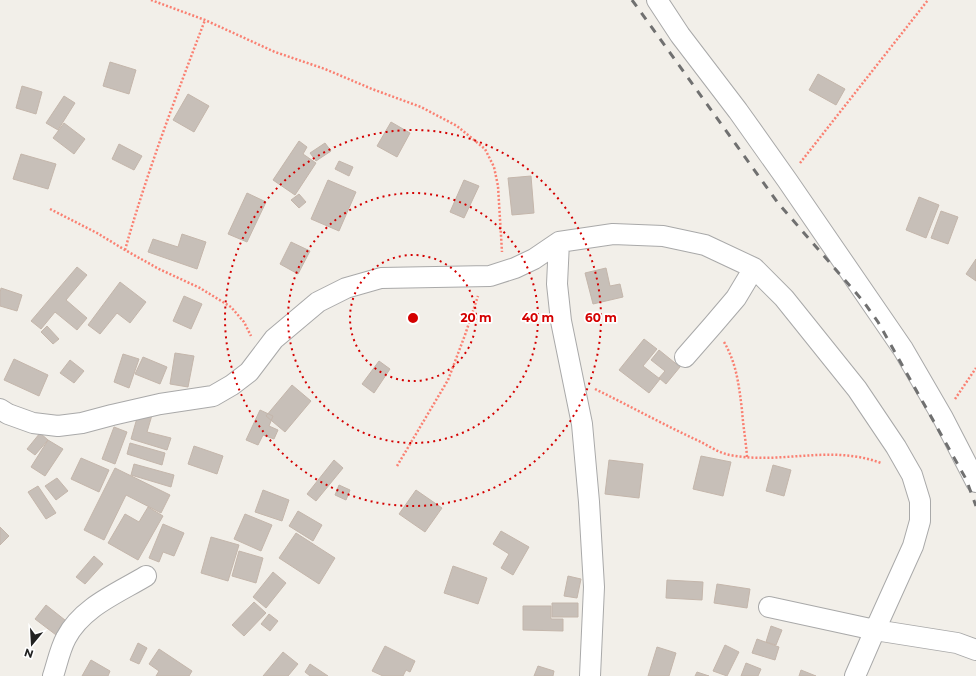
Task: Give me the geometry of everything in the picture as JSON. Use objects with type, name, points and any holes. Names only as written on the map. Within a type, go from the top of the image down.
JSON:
[{"type":"street","points":[[657,0],[680,35],[788,180],[904,349],[943,418],[976,482]]},
{"type":"street","points":[[0,410],[34,423],[58,426],[82,424],[134,409],[213,396],[232,385],[249,372],[274,339],[318,302],[346,288],[381,278],[497,274],[515,268],[559,242],[613,234],[663,236],[705,245],[754,268],[784,298],[857,389],[896,447],[912,475],[920,501],[920,521],[913,546],[874,630],[855,676]]},
{"type":"street","points":[[559,242],[557,284],[561,321],[574,378],[582,424],[589,502],[594,587],[590,676]]},
{"type":"street","points":[[684,357],[736,298],[754,268]]},
{"type":"street","points":[[53,676],[66,638],[75,624],[89,610],[146,576]]},
{"type":"street","points":[[769,607],[874,630],[957,643],[976,650]]},
{"type":"path","points":[[151,0],[205,20],[275,52],[325,69],[372,89],[422,107],[457,126],[485,149],[494,167],[498,186],[497,274],[478,294],[465,335],[448,380],[397,466]]},
{"type":"path","points":[[788,180],[928,0]]},
{"type":"path","points":[[124,250],[137,206],[161,136],[205,20]]},
{"type":"path","points":[[50,209],[97,233],[159,269],[200,288],[231,307],[244,322],[252,338],[259,360]]},
{"type":"path","points":[[713,325],[726,344],[734,362],[739,385],[746,435],[747,456]]},
{"type":"path","points":[[943,418],[976,368]]},
{"type":"path","points":[[574,378],[728,455],[779,457],[805,454],[838,454],[868,458],[882,464]]},
{"type":"building","points":[[110,62],[136,70],[129,94],[103,86]]},
{"type":"building","points":[[818,74],[845,89],[836,105],[809,90]]},
{"type":"building","points":[[22,86],[42,92],[36,114],[16,108]]},
{"type":"building","points":[[188,94],[209,106],[194,132],[173,120]]},
{"type":"building","points":[[64,96],[75,103],[58,130],[46,123]]},
{"type":"building","points":[[391,122],[410,133],[397,157],[377,146]]},
{"type":"building","points":[[64,123],[85,139],[74,154],[53,138]]},
{"type":"building","points":[[299,141],[307,147],[303,154],[316,163],[295,195],[273,180]]},
{"type":"building","points":[[325,143],[331,151],[316,161],[310,153]]},
{"type":"building","points":[[119,144],[142,156],[134,170],[112,159]]},
{"type":"building","points":[[21,154],[56,164],[48,189],[13,179]]},
{"type":"building","points":[[339,161],[353,167],[349,176],[335,169]]},
{"type":"building","points":[[531,176],[534,213],[512,215],[508,178]]},
{"type":"building","points":[[328,180],[356,192],[339,231],[311,219]]},
{"type":"building","points":[[464,180],[479,186],[464,218],[450,212]]},
{"type":"building","points":[[247,193],[266,202],[247,242],[228,234]]},
{"type":"building","points":[[299,194],[306,202],[299,208],[291,200]]},
{"type":"building","points":[[919,197],[939,205],[926,238],[906,230]]},
{"type":"building","points":[[941,211],[958,217],[948,244],[931,238]]},
{"type":"building","points":[[182,234],[206,242],[197,269],[148,252],[153,239],[178,247]]},
{"type":"building","points":[[291,242],[310,251],[298,274],[280,264]]},
{"type":"building","points":[[976,259],[976,281],[966,274]]},
{"type":"building","points":[[77,267],[87,275],[66,300],[87,318],[77,330],[55,312],[41,329],[31,321]]},
{"type":"building","points":[[606,268],[610,286],[620,284],[623,297],[593,304],[585,273]]},
{"type":"building","points":[[120,282],[146,302],[130,323],[117,313],[100,334],[88,325]]},
{"type":"building","points":[[1,288],[22,295],[17,311],[0,306]]},
{"type":"building","points":[[184,296],[202,304],[191,329],[173,321]]},
{"type":"building","points":[[47,326],[59,339],[53,344],[41,332]]},
{"type":"building","points":[[644,339],[657,349],[643,366],[660,379],[649,393],[619,370]]},
{"type":"building","points":[[659,350],[680,367],[666,384],[659,378],[665,371],[651,360]]},
{"type":"building","points":[[175,353],[194,356],[188,387],[170,384]]},
{"type":"building","points":[[123,354],[139,359],[129,388],[114,382]]},
{"type":"building","points":[[143,357],[167,367],[160,384],[135,374]]},
{"type":"building","points":[[14,359],[48,375],[39,396],[4,380]]},
{"type":"building","points":[[70,360],[84,371],[74,383],[60,373]]},
{"type":"building","points":[[379,361],[390,369],[374,393],[362,384]]},
{"type":"building","points":[[292,385],[311,401],[285,432],[266,416]]},
{"type":"building","points":[[260,410],[273,416],[269,426],[278,430],[274,439],[263,435],[258,445],[246,440]]},
{"type":"building","points":[[139,411],[152,415],[147,432],[171,438],[167,450],[131,439]]},
{"type":"building","points":[[114,427],[127,432],[115,464],[102,459]]},
{"type":"building","points":[[40,433],[48,440],[35,455],[27,449]]},
{"type":"building","points":[[48,440],[63,449],[45,476],[31,467]]},
{"type":"building","points":[[130,443],[165,453],[162,465],[127,454]]},
{"type":"building","points":[[194,446],[223,456],[217,474],[188,464]]},
{"type":"building","points":[[701,456],[731,462],[723,496],[693,489]]},
{"type":"building","points":[[81,458],[109,470],[99,492],[71,479]]},
{"type":"building","points":[[334,460],[343,468],[316,501],[307,494]]},
{"type":"building","points":[[609,460],[643,464],[639,498],[605,494]]},
{"type":"building","points":[[134,464],[174,475],[171,487],[131,475]]},
{"type":"building","points":[[773,465],[791,470],[784,496],[766,491]]},
{"type":"building","points":[[115,468],[170,495],[161,513],[126,495],[104,540],[84,530]]},
{"type":"building","points":[[57,478],[68,491],[56,500],[45,486]]},
{"type":"building","points":[[339,485],[350,490],[346,500],[335,495]]},
{"type":"building","points":[[38,486],[56,513],[46,519],[28,492]]},
{"type":"building","points":[[263,490],[289,500],[282,521],[255,512]]},
{"type":"building","points":[[416,490],[442,508],[425,532],[399,514]]},
{"type":"building","points":[[148,507],[163,516],[138,560],[108,543],[125,514],[139,522]]},
{"type":"building","points":[[298,511],[322,525],[313,541],[289,526]]},
{"type":"building","points":[[245,514],[272,525],[261,551],[234,539]]},
{"type":"building","points":[[163,524],[184,533],[174,556],[163,552],[159,562],[149,558]]},
{"type":"building","points":[[0,527],[9,536],[0,545]]},
{"type":"building","points":[[501,531],[529,547],[513,575],[501,568],[509,554],[493,544]]},
{"type":"building","points":[[296,533],[335,558],[319,584],[279,558]]},
{"type":"building","points":[[211,537],[239,545],[228,581],[201,573]]},
{"type":"building","points":[[239,551],[263,558],[256,583],[232,576]]},
{"type":"building","points":[[94,556],[103,564],[85,584],[76,577]]},
{"type":"building","points":[[453,566],[487,578],[478,604],[444,593]]},
{"type":"building","points":[[273,572],[286,583],[266,608],[253,597]]},
{"type":"building","points":[[568,576],[581,579],[577,598],[564,596]]},
{"type":"building","points":[[667,580],[703,582],[702,600],[666,598]]},
{"type":"building","points":[[717,584],[750,589],[747,608],[714,603]]},
{"type":"building","points":[[254,602],[266,613],[244,636],[232,625]]},
{"type":"building","points":[[552,603],[578,603],[578,617],[552,617]]},
{"type":"building","points":[[46,605],[75,628],[64,641],[35,619]]},
{"type":"building","points":[[523,606],[551,606],[551,619],[563,619],[563,631],[523,630]]},
{"type":"building","points":[[269,614],[278,621],[270,631],[261,624]]},
{"type":"building","points":[[771,626],[782,630],[776,645],[766,642]]},
{"type":"building","points":[[757,639],[779,647],[775,660],[752,653]]},
{"type":"building","points":[[138,643],[147,648],[139,664],[130,660]]},
{"type":"building","points":[[725,645],[739,652],[727,676],[713,671]]},
{"type":"building","points":[[385,646],[415,661],[410,672],[406,670],[403,676],[383,676],[372,671]]},
{"type":"building","points":[[657,647],[676,653],[669,676],[648,676]]},
{"type":"building","points":[[159,649],[192,671],[189,676],[156,676],[159,671],[149,664]]},
{"type":"building","points":[[283,652],[298,664],[288,676],[263,676]]},
{"type":"building","points":[[91,660],[110,671],[108,676],[82,676]]},
{"type":"building","points":[[746,663],[761,669],[758,676],[741,676]]},
{"type":"building","points":[[310,664],[328,676],[310,676],[305,672]]},
{"type":"building","points":[[538,666],[554,671],[553,676],[534,676]]},
{"type":"building","points":[[801,670],[816,676],[799,676]]},
{"type":"building","points":[[697,672],[709,676],[695,676]]},
{"type":"railway","points":[[632,0],[778,203],[863,301],[878,322],[966,479],[976,506]]}]
